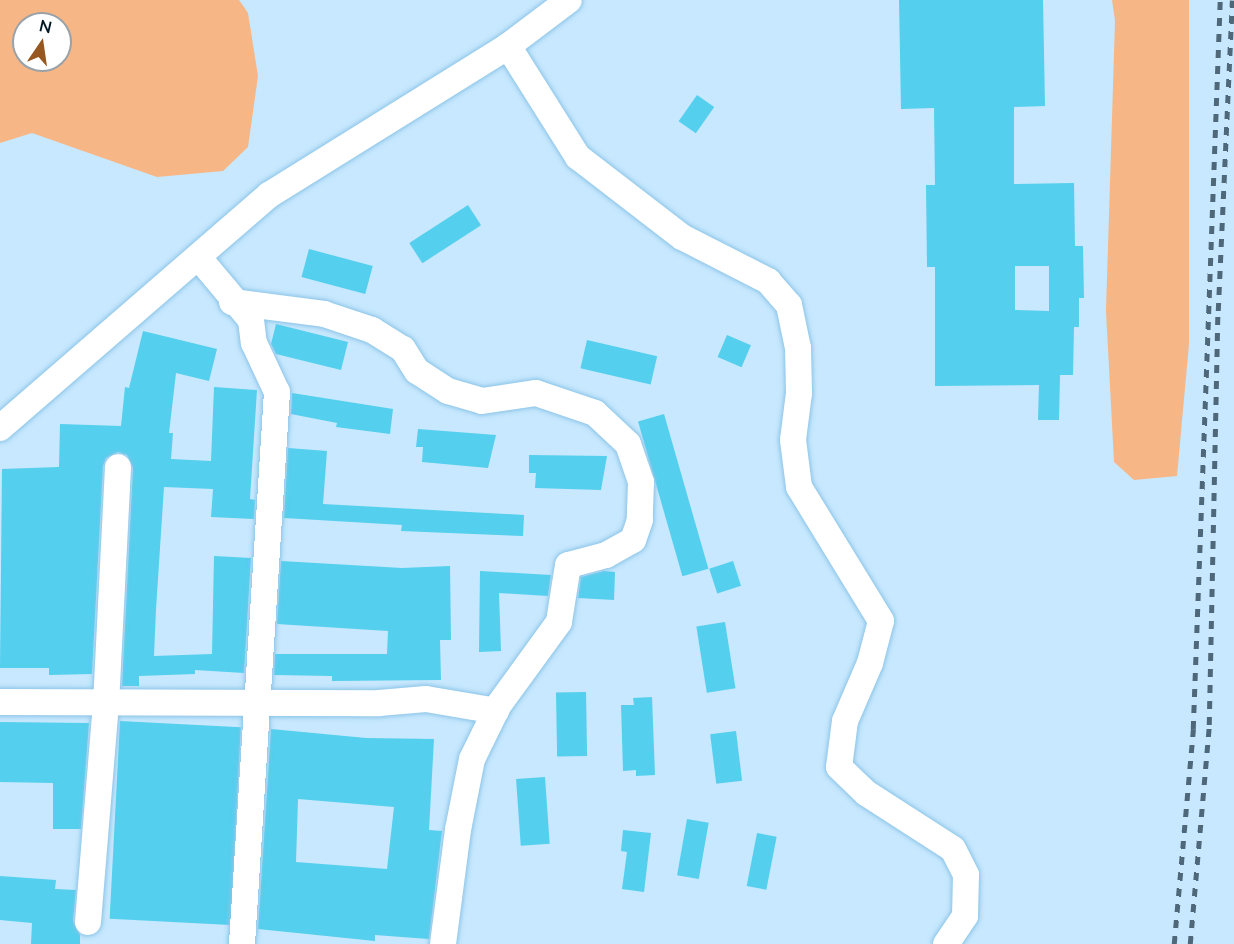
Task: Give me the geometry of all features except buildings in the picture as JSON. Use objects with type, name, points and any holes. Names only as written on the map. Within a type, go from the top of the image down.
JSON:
[{"type":"street","points":[[0,428],[269,195],[508,46],[569,0]]},
{"type":"street","points":[[508,46],[578,158],[682,237],[768,281],[789,305],[798,348],[799,393],[793,440],[799,487],[881,621],[870,663],[845,721],[839,767],[866,793],[953,849],[966,874],[965,916],[946,944]]},
{"type":"street","points":[[199,258],[232,302],[250,320],[254,343],[277,392],[255,701],[242,944]]},
{"type":"street","points":[[232,302],[324,314],[372,330],[403,349],[417,371],[448,391],[482,401],[536,393],[595,413],[628,444],[641,482],[640,520],[633,540],[606,555],[568,565],[559,622],[496,711],[472,759],[458,830],[443,944]]},
{"type":"street","points":[[88,922],[106,704],[118,467]]},
{"type":"street","points":[[0,702],[379,703],[426,699],[496,711]]},
{"type":"shaded area","points":[[0,0],[239,0],[248,13],[258,76],[248,147],[223,171],[157,177],[32,133],[0,143]]},
{"type":"shaded area","points":[[1112,0],[1189,0],[1189,344],[1177,476],[1134,480],[1114,462],[1106,311],[1115,21]]},
{"type":"railway","points":[[1174,944],[1193,729],[1220,0]]},
{"type":"railway","points":[[1190,944],[1209,725],[1218,311],[1232,0]]}]
